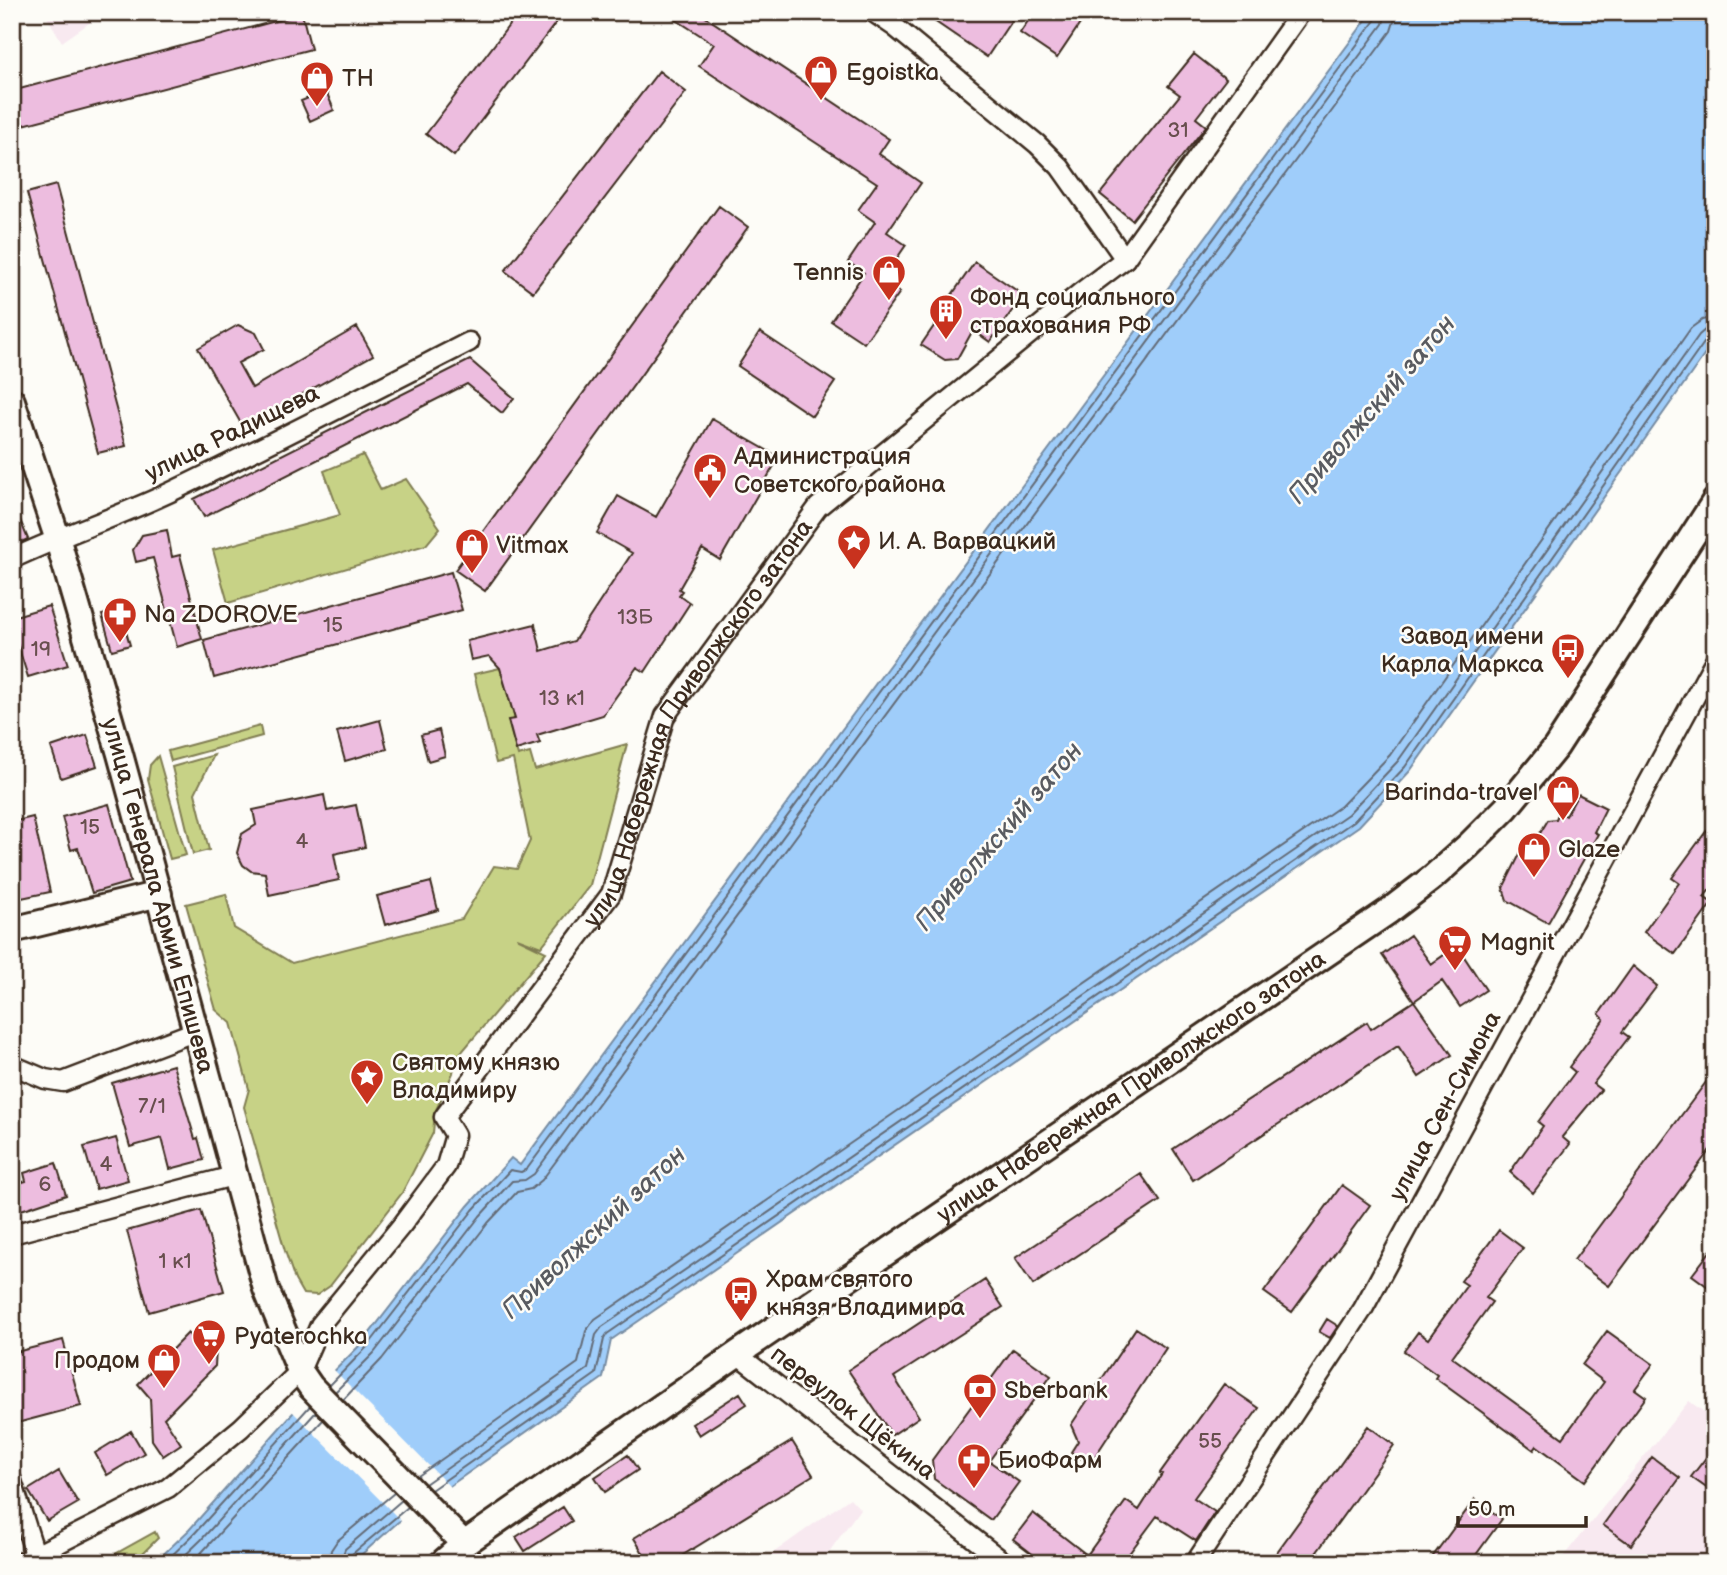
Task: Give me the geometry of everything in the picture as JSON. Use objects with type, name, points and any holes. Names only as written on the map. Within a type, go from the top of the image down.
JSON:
[{"type":"main road","name":"улица Генерала Армии Епишева","points":[[12,403],[57,537],[159,894],[265,1289],[305,1379]]},
{"type":"main road","name":"улица Набережная Приволжского затона","points":[[442,1563],[464,1544],[737,1354],[1366,927],[1433,878],[1506,808],[1556,747],[1715,501]]},
{"type":"main road","points":[[12,930],[159,894]]},
{"type":"main road","points":[[305,1379],[464,1544]]},
{"type":"street","points":[[873,12],[900,20],[1045,152],[1060,167],[1125,259]]},
{"type":"street","name":"улица Набережная Приволжского затона","points":[[305,1379],[320,1325],[402,1226],[446,1166],[455,1135],[444,1116],[611,894],[665,716],[818,507],[1125,259],[1301,12]]},
{"type":"street","name":"улица Радищева","points":[[12,559],[57,537],[95,526],[177,489],[469,342]]},
{"type":"street","name":"улица Сен-Симона","points":[[1195,1563],[1363,1309],[1715,660]]},
{"type":"street","points":[[12,1065],[45,1079],[63,1082],[196,1031]]},
{"type":"street","points":[[12,1234],[233,1176]]},
{"type":"street","name":"переулок Щёкина","points":[[737,1354],[1005,1563]]},
{"type":"street","points":[[12,1480],[27,1559],[168,1488],[305,1379]]},
{"type":"shaded area","points":[[44,12],[105,12],[62,42]]},
{"type":"shaded area","points":[[1689,1401],[1715,1420],[1715,1563],[1558,1563]]},
{"type":"shaded area","points":[[850,1498],[860,1509],[821,1563],[759,1563]]},
{"type":"green space","points":[[363,455],[381,490],[406,479],[440,528],[426,545],[228,603],[213,550],[340,515],[324,471]]},
{"type":"green space","points":[[500,668],[515,719],[508,721],[518,756],[530,753],[535,770],[627,744],[590,885],[541,947],[517,938],[546,952],[455,1060],[453,1073],[435,1112],[433,1133],[402,1193],[330,1286],[317,1295],[303,1294],[285,1251],[244,1107],[249,1089],[231,1023],[216,1010],[186,904],[226,894],[234,928],[292,963],[462,919],[494,866],[517,869],[530,841],[513,759],[496,763],[474,674]]},
{"type":"green space","points":[[260,726],[262,736],[171,761],[168,751]]},
{"type":"green space","points":[[214,755],[195,793],[209,850],[193,854],[172,767]]},
{"type":"green space","points":[[158,756],[186,855],[170,859],[148,779],[150,765]]},
{"type":"green space","points":[[155,1532],[158,1538],[133,1563],[99,1563]]},
{"type":"water","name":"Приволжский затон","points":[[1372,12],[1715,12],[1715,340],[1410,771],[1359,826],[611,1340],[603,1378],[397,1523],[352,1563],[154,1563],[189,1530],[292,1414],[362,1343],[468,1206],[511,1158],[520,1165]]},
{"type":"pier","points":[[332,1368],[452,1489],[403,1523],[291,1410]]},
{"type":"building","points":[[519,12],[564,12],[454,156],[426,134]]},
{"type":"building","points":[[664,12],[698,12],[889,139],[879,154],[921,183],[887,232],[906,245],[882,280],[900,292],[864,343],[831,321],[864,273],[848,262],[875,222],[858,210],[877,183],[699,66],[714,44]]},
{"type":"building","points":[[921,12],[1017,12],[987,57]]},
{"type":"building","points":[[1034,12],[1088,12],[1057,58],[1020,33]]},
{"type":"building","points":[[302,14],[311,49],[12,128],[12,91]]},
{"type":"building","points":[[1194,54],[1226,79],[1196,118],[1206,126],[1132,220],[1100,194],[1180,95],[1168,86]]},
{"type":"building","points":[[659,71],[686,92],[533,292],[505,271]]},
{"type":"building","points":[[326,91],[334,110],[310,121],[301,101]]},
{"type":"building","points":[[56,185],[126,446],[98,453],[27,193]]},
{"type":"building","points":[[719,206],[748,227],[485,591],[455,570]]},
{"type":"building","points":[[975,262],[1023,295],[990,342],[973,330],[957,359],[945,360],[921,345]]},
{"type":"building","points":[[238,325],[256,333],[264,349],[238,363],[252,388],[357,327],[373,355],[243,427],[198,348]]},
{"type":"building","points":[[760,332],[835,382],[812,416],[738,366]]},
{"type":"building","points":[[470,360],[514,398],[502,413],[467,384],[204,517],[194,499]]},
{"type":"building","points":[[712,419],[779,457],[720,560],[702,549],[679,589],[682,591],[679,595],[690,603],[645,672],[637,667],[603,715],[537,735],[540,743],[516,750],[508,720],[515,719],[500,668],[489,656],[471,660],[467,641],[535,624],[541,651],[574,641],[632,553],[597,533],[618,496],[656,517]]},
{"type":"building","points":[[12,501],[28,539],[12,546]]},
{"type":"building","points":[[167,530],[172,557],[180,555],[202,639],[177,647],[153,558],[136,562],[133,550],[142,535]]},
{"type":"building","points":[[451,572],[462,610],[214,678],[204,640]]},
{"type":"building","points":[[49,606],[68,665],[28,677],[12,627],[12,617]]},
{"type":"building","points":[[120,611],[130,645],[112,650],[102,615]]},
{"type":"building","points":[[380,720],[387,749],[345,761],[337,732]]},
{"type":"building","points":[[439,730],[445,756],[428,761],[421,735]]},
{"type":"building","points":[[87,735],[97,766],[61,778],[51,747]]},
{"type":"building","points":[[1578,794],[1606,808],[1594,832],[1598,834],[1548,923],[1507,900],[1503,888],[1524,846],[1533,845],[1548,820],[1556,819],[1559,812],[1566,816]]},
{"type":"building","points":[[324,795],[327,811],[356,805],[365,847],[334,854],[339,880],[269,895],[265,873],[251,871],[243,865],[237,853],[242,834],[256,825],[253,810]]},
{"type":"building","points":[[109,804],[130,882],[92,893],[78,848],[71,850],[62,817]]},
{"type":"building","points":[[33,817],[50,892],[12,900],[12,822]]},
{"type":"building","points":[[1707,830],[1715,835],[1715,883],[1704,897],[1712,903],[1675,954],[1644,932],[1679,883],[1672,878]]},
{"type":"building","points":[[431,882],[438,910],[385,925],[377,896]]},
{"type":"building","points":[[1410,935],[1431,964],[1457,946],[1486,990],[1460,1007],[1442,981],[1414,1001],[1382,955]]},
{"type":"building","points":[[1633,966],[1657,986],[1622,1032],[1629,1037],[1593,1084],[1601,1090],[1562,1137],[1570,1144],[1533,1193],[1510,1172],[1543,1126],[1538,1122],[1575,1072],[1569,1067],[1604,1019],[1599,1014]]},
{"type":"building","points":[[1414,1001],[1452,1055],[1419,1077],[1398,1046],[1193,1180],[1173,1149],[1367,1022],[1371,1029]]},
{"type":"building","points":[[173,1065],[204,1160],[170,1169],[162,1138],[130,1147],[112,1083]]},
{"type":"building","points":[[1715,1070],[1715,1143],[1609,1286],[1574,1260]]},
{"type":"building","points":[[116,1138],[128,1180],[96,1189],[84,1147]]},
{"type":"building","points":[[56,1163],[66,1195],[12,1213],[12,1185],[26,1181],[24,1173]]},
{"type":"building","points":[[1141,1174],[1160,1201],[1033,1285],[1015,1258]]},
{"type":"building","points":[[1342,1185],[1370,1205],[1292,1312],[1264,1292]]},
{"type":"building","points":[[201,1210],[224,1291],[149,1312],[127,1231]]},
{"type":"building","points":[[1499,1230],[1523,1248],[1486,1298],[1492,1302],[1452,1357],[1563,1438],[1604,1382],[1582,1365],[1607,1331],[1653,1364],[1635,1389],[1646,1397],[1585,1481],[1537,1446],[1534,1450],[1435,1378],[1437,1375],[1404,1351],[1418,1332],[1428,1339],[1467,1285],[1461,1281]]},
{"type":"building","points":[[1715,1245],[1715,1292],[1692,1275]]},
{"type":"building","points":[[985,1280],[1003,1307],[894,1377],[919,1417],[892,1435],[848,1370]]},
{"type":"building","points":[[1327,1319],[1338,1326],[1330,1338],[1319,1332]]},
{"type":"building","points":[[1136,1328],[1166,1348],[1090,1464],[1071,1452],[1078,1441],[1071,1425]]},
{"type":"building","points":[[188,1333],[196,1347],[216,1349],[215,1366],[164,1418],[181,1444],[163,1456],[152,1440],[150,1398],[138,1384]]},
{"type":"building","points":[[63,1340],[81,1406],[17,1423],[12,1404],[12,1353]]},
{"type":"building","points":[[1013,1349],[1051,1376],[989,1461],[1019,1482],[991,1520],[934,1479],[932,1460]]},
{"type":"building","points":[[1224,1384],[1259,1408],[1194,1498],[1215,1512],[1196,1541],[1157,1516],[1122,1563],[1044,1563],[1013,1539],[1033,1513],[1087,1555],[1126,1501],[1139,1510],[1162,1474],[1160,1473]]},
{"type":"building","points":[[740,1393],[747,1404],[699,1435],[692,1424]]},
{"type":"building","points":[[1368,1426],[1394,1445],[1309,1563],[1269,1563]]},
{"type":"building","points":[[131,1431],[144,1453],[107,1475],[95,1453]]},
{"type":"building","points":[[792,1441],[813,1475],[670,1563],[627,1563],[643,1553],[634,1538]]},
{"type":"building","points":[[1715,1446],[1715,1494],[1691,1477]]},
{"type":"building","points":[[628,1455],[638,1470],[605,1492],[595,1477]]},
{"type":"building","points":[[1652,1457],[1680,1478],[1631,1545],[1603,1525]]},
{"type":"building","points":[[59,1471],[78,1503],[47,1521],[28,1490]]},
{"type":"building","points":[[1475,1499],[1502,1519],[1470,1563],[1428,1563]]},
{"type":"building","points":[[563,1507],[572,1521],[525,1551],[516,1537]]},
{"type":"place","name":"Egoistka","points":[[821,102]]},
{"type":"place","name":"TH","points":[[317,108]]},
{"type":"place","name":"Tennis","points":[[889,302]]},
{"type":"place","name":"Фонд социального страхования РФ","points":[[946,341]]},
{"type":"place","name":"Администрация Советского района","points":[[710,500]]},
{"type":"place","name":"И. А. Варвацкий","points":[[854,571]]},
{"type":"place","name":"Vitmax","points":[[472,575]]},
{"type":"place","name":"Na ZDOROVE","points":[[120,644]]},
{"type":"place","name":"Завод имени Карла Маркса","points":[[1568,680]]},
{"type":"place","name":"Barinda-travel","points":[[1563,822]]},
{"type":"place","name":"Glaze","points":[[1534,879]]},
{"type":"place","name":"Magnit","points":[[1455,972]]},
{"type":"place","name":"Святому князю Владимиру","points":[[367,1106]]},
{"type":"place","name":"Храм святого князя Владимира","points":[[741,1323]]},
{"type":"place","name":"Pyaterochka","points":[[209,1366]]},
{"type":"place","name":"Продом","points":[[164,1390]]},
{"type":"place","name":"Sberbank","points":[[980,1420]]},
{"type":"place","name":"БиоФарм","points":[[974,1490]]}]
